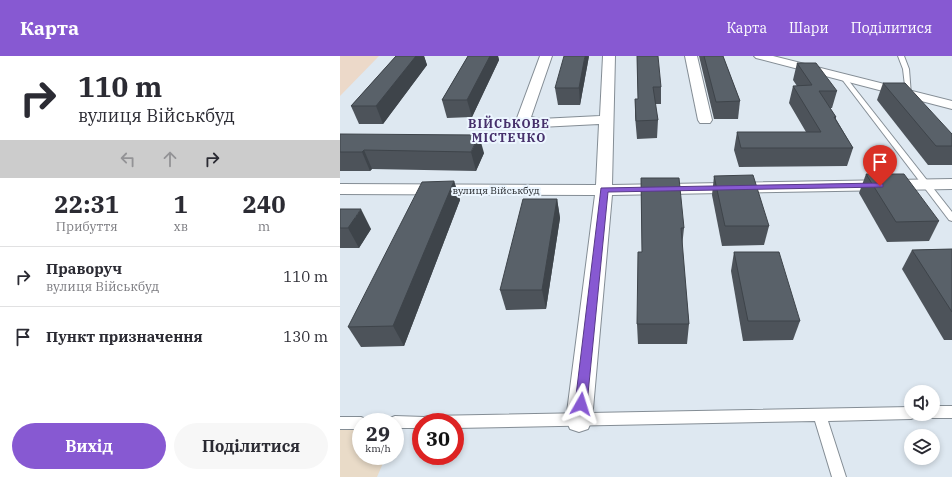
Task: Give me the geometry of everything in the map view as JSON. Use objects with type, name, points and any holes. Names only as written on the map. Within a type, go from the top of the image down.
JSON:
[{"type":"street","points":[[546,56],[524,118],[528,122],[540,123],[606,120]]},
{"type":"street","points":[[579,420],[604,190],[609,56]]},
{"type":"street","points":[[691,56],[705,120]]},
{"type":"street","points":[[760,56],[952,105]]},
{"type":"street","name":"вулиця Військбуд","points":[[340,189],[604,190],[952,184]]},
{"type":"lane","points":[[901,56],[906,69],[909,94]]},
{"type":"lane","points":[[843,77],[952,218]]},
{"type":"lane","points":[[940,412],[952,412]]},
{"type":"lane","points":[[464,422],[904,413]]},
{"type":"lane","points":[[820,416],[839,477]]},
{"type":"lane","points":[[340,423],[352,423]]},
{"type":"shaded area","points":[[340,56],[379,56],[340,96]]},
{"type":"shaded area","points":[[352,423],[352,465],[382,465],[377,477],[340,477],[340,424]]},
{"type":"building","points":[[396,56],[416,56],[376,106],[351,106]]},
{"type":"building","points":[[468,56],[490,56],[467,100],[442,100]]},
{"type":"building","points":[[564,56],[585,56],[579,88],[555,88]]},
{"type":"building","points":[[637,56],[658,56],[661,87],[653,87],[658,120],[636,121],[635,99],[638,99]]},
{"type":"building","points":[[704,56],[723,56],[740,101],[716,102]]},
{"type":"building","points":[[797,63],[816,63],[837,91],[819,91],[836,117],[834,117],[853,148],[741,148],[737,132],[821,132],[793,86],[812,85]]},
{"type":"building","points":[[883,83],[905,83],[952,134],[952,146],[936,146]]},
{"type":"building","points":[[340,134],[479,135],[471,152],[364,150],[362,152],[340,152]]},
{"type":"building","points":[[866,174],[904,174],[939,221],[896,222]]},
{"type":"building","points":[[753,175],[769,226],[725,226],[714,176]]},
{"type":"building","points":[[641,178],[679,178],[684,228],[681,228],[689,324],[637,324],[638,252],[642,252]]},
{"type":"building","points":[[454,181],[393,326],[348,327],[422,182]]},
{"type":"building","points":[[523,199],[557,199],[542,290],[500,290]]},
{"type":"building","points":[[340,209],[361,209],[348,228],[340,228]]},
{"type":"building","points":[[952,249],[952,312],[912,250]]},
{"type":"building","points":[[734,252],[779,252],[800,321],[748,321]]},
{"type":"district","name":"ВІЙСЬКОВЕ МІСТЕЧКО","points":[[509,130]]},
{"type":"route","points":[[581,404],[604,190],[880,186]]}]
